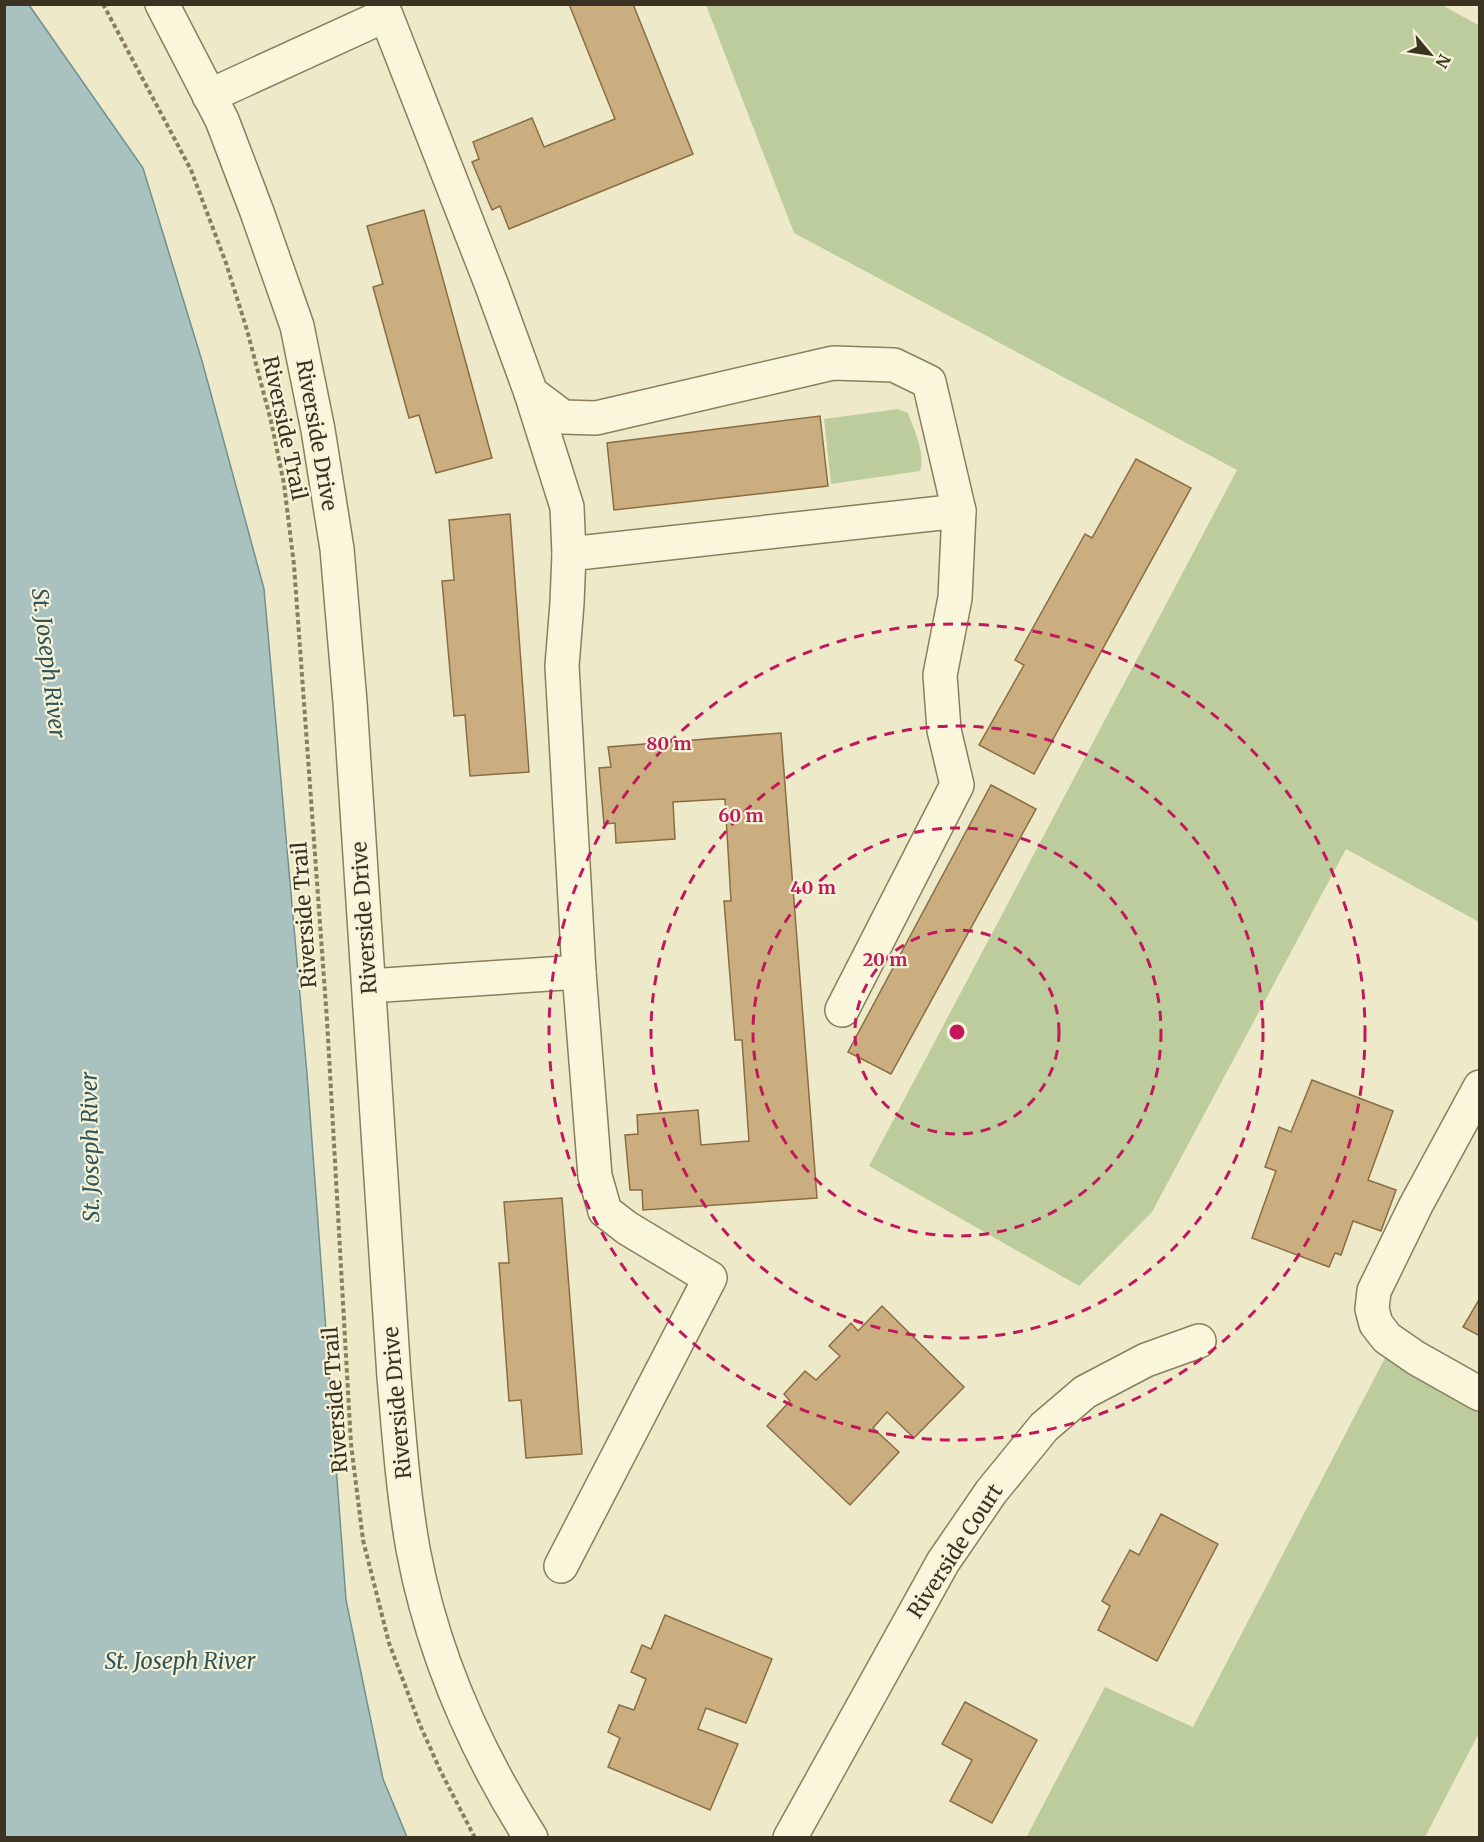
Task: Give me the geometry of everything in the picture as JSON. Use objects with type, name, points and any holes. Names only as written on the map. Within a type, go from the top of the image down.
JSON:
[{"type":"street","name":"Riverside Drive","points":[[162,4],[222,120],[257,212],[297,326],[318,430],[337,549],[351,714],[394,1377],[413,1550],[426,1604],[448,1675],[472,1731],[531,1838]]},
{"type":"street","points":[[209,96],[383,10],[492,286],[531,393],[567,507],[569,554],[562,666],[579,972],[595,1176],[605,1211],[627,1228],[710,1278],[561,1566]]},
{"type":"street","points":[[531,393],[562,417],[596,418],[833,363],[894,365],[929,382],[959,511],[955,598],[940,675],[944,730],[957,785],[842,1010]]},
{"type":"street","points":[[569,554],[959,511]]},
{"type":"street","points":[[369,986],[579,972]]},
{"type":"street","points":[[1479,1087],[1416,1204],[1374,1291],[1372,1309],[1376,1324],[1387,1338],[1416,1358],[1479,1394]]},
{"type":"street","name":"Riverside Court","points":[[790,1838],[943,1562],[991,1492],[1044,1427],[1085,1392],[1146,1360],[1198,1341]]},
{"type":"path","name":"Riverside Trail","points":[[103,4],[191,170],[247,330],[282,473],[294,565],[326,1008],[351,1444],[363,1540],[389,1642],[420,1725],[475,1838]]},
{"type":"green space","points":[[1440,4],[1480,26],[1479,922],[1346,849],[1152,1212],[1079,1286],[869,1166],[1237,470],[794,233],[706,5]]},
{"type":"green space","points":[[898,409],[908,413],[916,434],[921,457],[920,471],[831,484],[824,419]]},
{"type":"green space","points":[[1386,1356],[1479,1412],[1479,1733],[1425,1837],[1026,1838],[1105,1687],[1193,1727]]},
{"type":"water","name":"St. Joseph River","points":[[4,5],[29,5],[143,168],[202,361],[264,589],[307,1074],[346,1600],[383,1779],[407,1837],[5,1837]]},
{"type":"building","points":[[569,4],[633,4],[693,154],[509,229],[500,206],[492,210],[472,162],[479,159],[473,142],[532,118],[544,147],[615,119]]},
{"type":"building","points":[[424,210],[492,458],[436,473],[419,415],[409,418],[373,287],[383,284],[367,226]]},
{"type":"building","points":[[820,416],[828,486],[614,510],[607,443]]},
{"type":"building","points":[[1136,459],[1191,488],[1034,774],[979,745],[1024,665],[1015,660],[1085,534],[1092,538]]},
{"type":"building","points":[[510,514],[529,772],[470,776],[465,715],[454,716],[442,581],[454,580],[449,520]]},
{"type":"building","points":[[781,733],[817,1198],[643,1210],[642,1190],[630,1190],[625,1135],[638,1134],[637,1115],[698,1110],[701,1145],[749,1141],[742,1040],[735,1040],[724,901],[731,901],[725,799],[673,802],[675,839],[616,843],[615,823],[604,824],[599,768],[611,767],[608,747]]},
{"type":"building","points":[[991,785],[1036,809],[891,1074],[848,1052]]},
{"type":"building","points":[[1312,1080],[1393,1111],[1368,1180],[1396,1190],[1381,1231],[1353,1221],[1341,1255],[1335,1253],[1329,1267],[1252,1238],[1276,1171],[1265,1167],[1279,1127],[1291,1132]]},
{"type":"building","points":[[562,1198],[582,1454],[526,1458],[521,1400],[509,1401],[499,1263],[509,1263],[504,1202]]},
{"type":"building","points":[[1480,1298],[1480,1336],[1463,1327]]},
{"type":"building","points":[[882,1306],[964,1387],[914,1438],[887,1412],[873,1428],[899,1452],[850,1505],[767,1426],[790,1401],[784,1394],[805,1371],[816,1380],[840,1356],[829,1346],[851,1323],[858,1331]]},
{"type":"building","points":[[1161,1514],[1218,1544],[1157,1661],[1098,1630],[1110,1606],[1102,1601],[1130,1550],[1139,1555]]},
{"type":"building","points":[[665,1615],[772,1659],[746,1723],[706,1708],[698,1729],[738,1744],[710,1810],[608,1767],[620,1738],[608,1732],[619,1705],[634,1710],[646,1679],[631,1672],[642,1645],[651,1649]]},
{"type":"building","points":[[965,1702],[1037,1740],[992,1823],[950,1801],[972,1760],[942,1744]]}]
